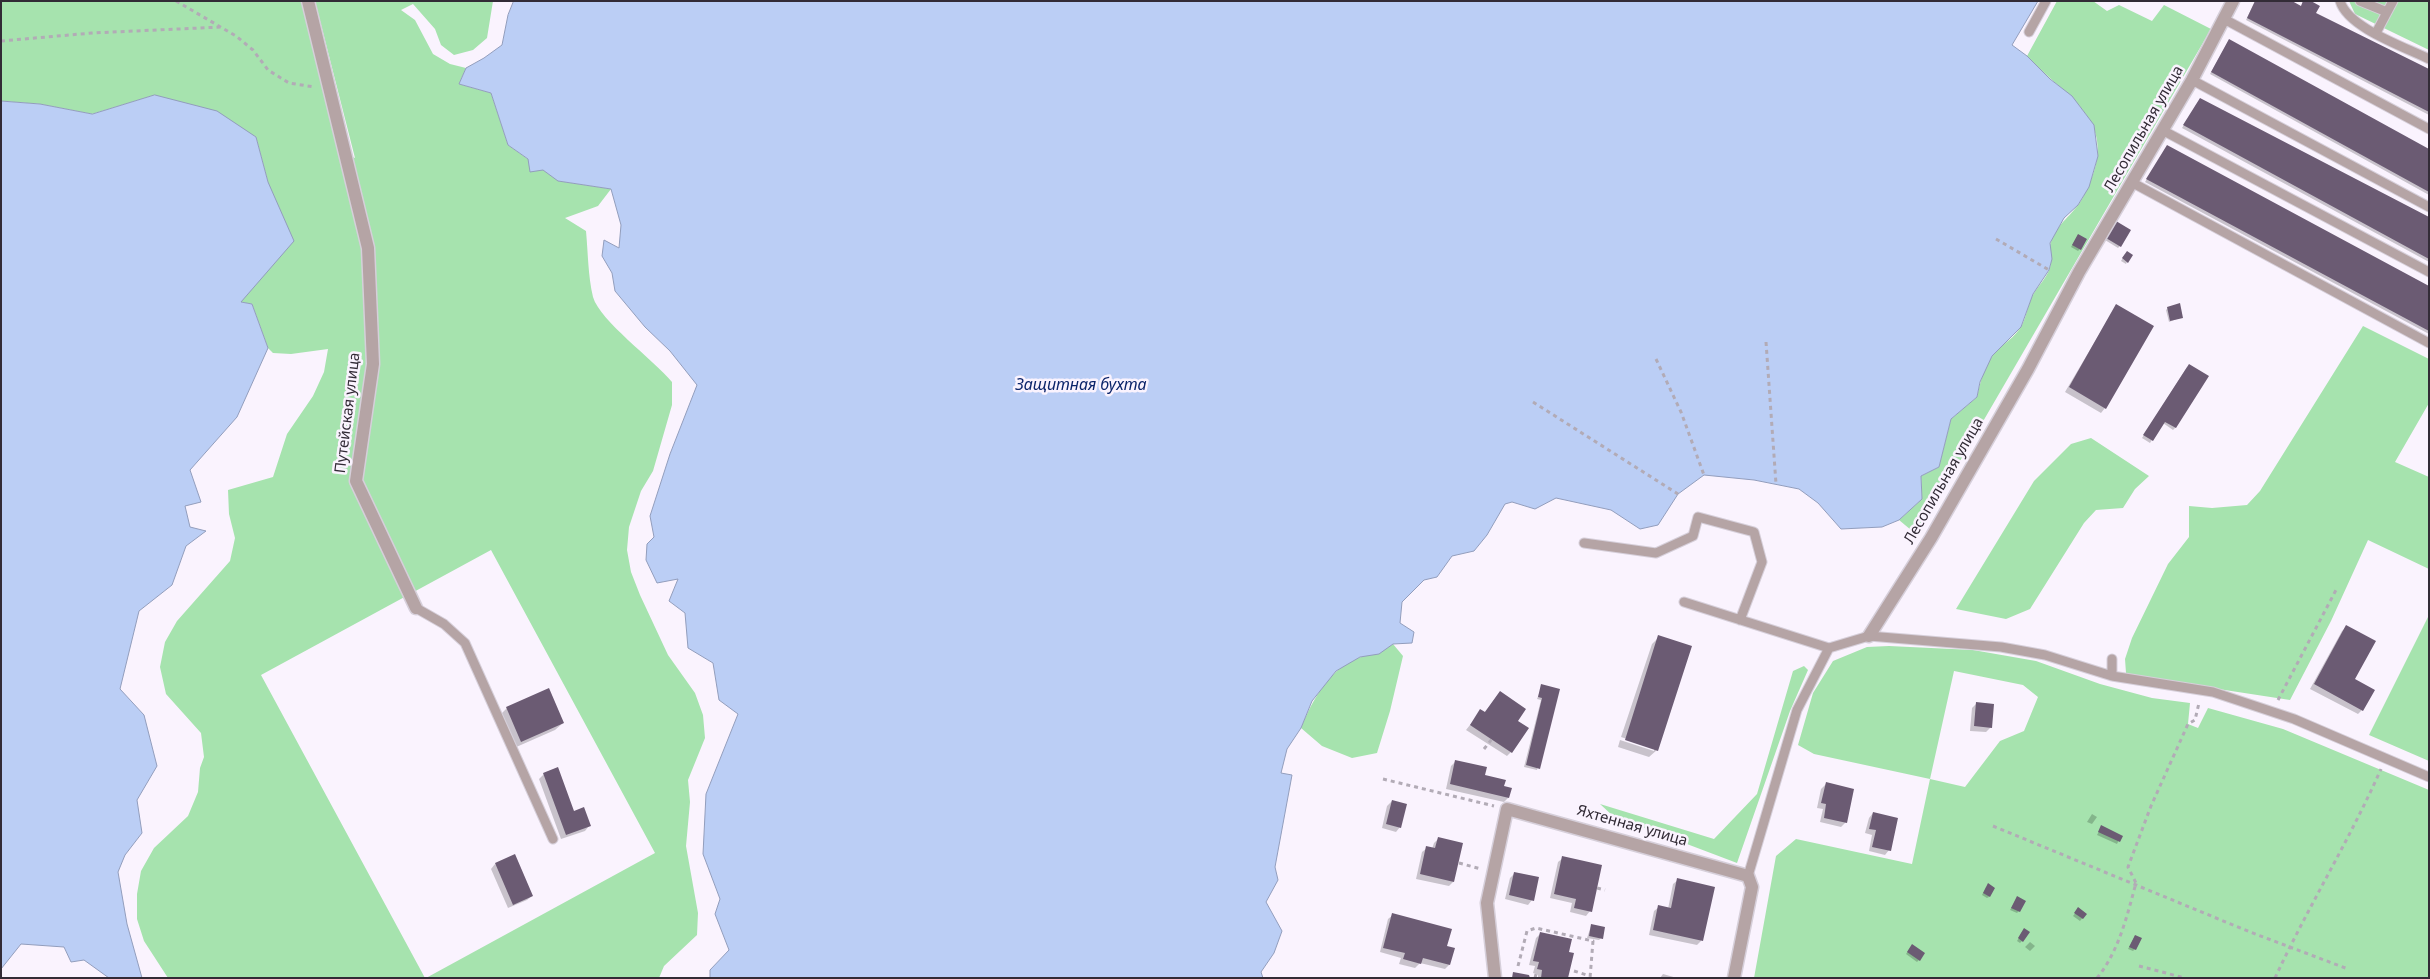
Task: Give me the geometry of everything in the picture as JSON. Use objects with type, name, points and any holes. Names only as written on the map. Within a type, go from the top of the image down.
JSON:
[{"type":"street","points":[[308,1],[329,84]]},
{"type":"street","name":"Лесопильная улица","points":[[1869,636],[1931,538],[2028,369],[2079,272],[2192,80],[2233,1]]},
{"type":"street","name":"Путейская улица","points":[[329,84],[368,248],[373,364],[356,481],[416,608]]},
{"type":"street","points":[[1495,978],[1487,903],[1507,809]]},
{"type":"street","name":"Яхтенная улица","points":[[1507,809],[1748,876]]},
{"type":"street","points":[[1734,978],[1752,887],[1748,876]]},
{"type":"lane","points":[[2029,32],[2046,1]]},
{"type":"lane","points":[[2340,1],[2342,7],[2356,23],[2429,59]]},
{"type":"lane","points":[[2360,1],[2387,12]]},
{"type":"lane","points":[[2376,33],[2393,1]]},
{"type":"lane","points":[[2224,19],[2429,129]]},
{"type":"lane","points":[[2192,80],[2429,207]]},
{"type":"lane","points":[[2162,130],[2429,272]]},
{"type":"lane","points":[[2132,183],[2429,343]]},
{"type":"lane","points":[[1584,543],[1656,553],[1692,536],[1698,517],[1754,532],[1762,562],[1740,620]]},
{"type":"lane","points":[[1684,602],[1829,648],[1869,636],[2001,647],[2045,654],[2112,676],[2213,692],[2271,711],[2429,777]]},
{"type":"lane","points":[[416,608],[444,624],[465,643],[553,839]]},
{"type":"lane","points":[[1748,876],[1797,710],[1829,648]]},
{"type":"lane","points":[[2112,658],[2112,676]]},
{"type":"path","points":[[176,1],[221,27],[254,50],[268,70],[290,83],[315,88],[329,84]]},
{"type":"path","points":[[1,41],[92,33],[221,27]]},
{"type":"path","points":[[1996,239],[2050,270]]},
{"type":"path","points":[[1766,342],[1776,484]]},
{"type":"path","points":[[1656,359],[1682,412],[1704,475]]},
{"type":"path","points":[[1532,402],[1678,494]]},
{"type":"path","points":[[2271,711],[2336,590]]},
{"type":"path","points":[[2097,978],[2104,969],[2122,932],[2136,883],[2128,867],[2151,806],[2188,724],[2195,720],[2202,691]]},
{"type":"path","points":[[1484,749],[1492,739]]},
{"type":"path","points":[[2275,978],[2359,820],[2385,760]]},
{"type":"path","points":[[1383,779],[1507,809]]},
{"type":"path","points":[[1993,826],[2348,969]]},
{"type":"path","points":[[1459,863],[1484,870]]},
{"type":"path","points":[[1597,888],[1605,890]]},
{"type":"path","points":[[1518,966],[1527,931],[1536,928],[1593,941],[1590,977],[1574,971]]},
{"type":"path","points":[[2139,966],[2186,978]]},
{"type":"green space","points":[[1,1],[302,1],[340,151],[355,158],[315,1],[493,1],[487,38],[473,50],[454,55],[441,45],[435,29],[413,4],[401,10],[415,20],[433,54],[450,64],[466,68],[459,84],[491,93],[508,145],[559,181],[611,189],[598,206],[565,218],[586,231],[590,281],[593,297],[598,307],[616,328],[672,382],[672,405],[653,471],[641,491],[629,527],[627,550],[631,572],[668,655],[695,693],[703,715],[705,738],[688,780],[690,802],[686,846],[698,913],[697,935],[664,966],[659,978],[426,978],[655,853],[491,550],[261,675],[425,978],[168,978],[144,941],[137,919],[137,894],[141,871],[154,848],[188,816],[198,792],[200,768],[204,757],[201,733],[166,694],[160,667],[165,642],[177,621],[230,561],[235,538],[229,514],[228,490],[273,477],[287,434],[313,396],[324,372],[328,349],[291,354],[273,353],[268,348],[252,304],[240,302],[268,182],[256,137],[155,95],[92,114],[40,104],[1,101]]},
{"type":"green space","points":[[2057,1],[2093,1],[2107,11],[2119,5],[2152,21],[2164,5],[2211,29],[1917,535],[1899,520],[1922,499],[1921,476],[1939,467],[1951,419],[1977,397],[1983,375],[1990,360],[1996,351],[2022,325],[2032,297],[2050,268],[2050,245],[2054,235],[2082,199],[2094,173],[2098,151],[2095,133],[2088,117],[2027,56]]},
{"type":"green space","points":[[2349,1],[2429,1],[2429,50],[2355,14]]},
{"type":"green space","points":[[2363,326],[2429,359],[2429,403],[2395,462],[2429,477],[2429,569],[2368,540],[2331,621],[2290,700],[2140,677],[2126,673],[2125,659],[2132,638],[2168,564],[2189,537],[2189,506],[2212,508],[2247,505],[2260,491]]},
{"type":"green space","points":[[2091,438],[2149,476],[2135,489],[2123,508],[2096,510],[2084,523],[2030,609],[2006,619],[1956,609],[2034,481],[2071,444]]},
{"type":"green space","points":[[2429,615],[2429,761],[2369,735]]},
{"type":"green space","points":[[1393,644],[1403,656],[1390,711],[1377,753],[1352,758],[1322,746],[1301,728],[1317,695],[1340,668]]},
{"type":"green space","points":[[1889,646],[1973,650],[2036,661],[2100,684],[2152,698],[2190,703],[2188,724],[2198,728],[2208,708],[2283,729],[2429,790],[2429,978],[1754,978],[1776,856],[1796,839],[1912,864],[1930,779],[1814,754],[1798,745],[1813,693],[1833,661],[1867,647]],"holes":[[[1954,671],[2023,685],[2038,697],[2024,731],[2000,741],[1965,787],[1930,779]]]},
{"type":"green space","points":[[1804,666],[1808,670],[1790,711],[1737,863],[1613,816],[1600,804],[1714,839],[1757,794],[1793,671]]},
{"type":"water","name":"Защитная бухта","points":[[514,1],[2038,1],[2012,45],[2072,96],[2094,125],[2098,156],[2089,187],[2078,205],[2064,218],[2050,243],[2052,259],[2049,270],[2033,294],[2021,327],[1992,356],[1980,382],[1977,397],[1951,419],[1939,467],[1921,476],[1922,499],[1899,520],[1882,527],[1841,529],[1818,503],[1799,489],[1754,480],[1704,475],[1678,494],[1658,525],[1640,529],[1611,510],[1556,498],[1535,509],[1512,502],[1505,504],[1487,535],[1474,551],[1452,556],[1437,577],[1424,580],[1402,602],[1400,623],[1414,632],[1412,643],[1393,644],[1379,654],[1360,657],[1336,671],[1312,701],[1301,728],[1287,749],[1281,773],[1292,775],[1275,867],[1278,880],[1266,902],[1282,931],[1274,953],[1261,972],[1263,978],[710,978],[710,970],[729,950],[715,914],[720,899],[703,854],[706,794],[738,714],[719,700],[713,663],[688,648],[685,613],[669,601],[678,579],[657,583],[646,560],[647,544],[654,537],[650,516],[670,454],[697,385],[670,351],[645,327],[615,291],[612,273],[602,256],[604,240],[619,248],[621,225],[611,189],[558,181],[543,170],[530,172],[528,159],[508,145],[491,93],[459,84],[466,68],[502,45],[508,15]]},
{"type":"water","points":[[155,95],[217,111],[256,137],[268,182],[294,241],[241,302],[252,304],[268,348],[237,417],[190,470],[201,502],[185,506],[190,527],[206,531],[186,546],[172,585],[139,611],[120,689],[144,715],[157,766],[137,800],[142,833],[125,855],[118,872],[127,924],[142,978],[109,978],[84,960],[71,962],[64,947],[21,944],[1,969],[1,101],[40,104],[92,114]]},
{"type":"building","points":[[2255,1],[2292,1],[2301,6],[2303,1],[2311,1],[2320,6],[2316,13],[2429,69],[2429,112],[2247,18]]},
{"type":"building","points":[[2229,39],[2429,149],[2429,192],[2211,72]]},
{"type":"building","points":[[2200,98],[2429,217],[2429,259],[2183,125]]},
{"type":"building","points":[[2167,145],[2429,286],[2429,331],[2146,179]]},
{"type":"building","points":[[2116,221],[2131,230],[2121,247],[2106,238]]},
{"type":"building","points":[[2078,234],[2087,239],[2081,250],[2072,245]]},
{"type":"building","points":[[2127,251],[2133,255],[2128,263],[2122,258]]},
{"type":"building","points":[[2180,303],[2183,318],[2170,321],[2167,307]]},
{"type":"building","points":[[2116,304],[2154,326],[2106,409],[2069,387]]},
{"type":"building","points":[[2189,364],[2209,376],[2176,428],[2165,422],[2153,441],[2143,435]]},
{"type":"building","points":[[2346,625],[2376,641],[2355,679],[2375,690],[2363,711],[2314,684]]},
{"type":"building","points":[[1658,635],[1692,646],[1658,751],[1625,740]]},
{"type":"building","points":[[1541,684],[1560,689],[1540,769],[1526,765],[1542,698],[1538,697]]},
{"type":"building","points":[[549,688],[564,723],[521,742],[506,707]]},
{"type":"building","points":[[1500,691],[1526,709],[1518,721],[1529,728],[1512,753],[1470,725],[1480,709],[1485,712]]},
{"type":"building","points":[[1976,702],[1994,704],[1992,728],[1974,726]]},
{"type":"building","points":[[1455,760],[1487,767],[1485,775],[1506,780],[1504,786],[1512,788],[1509,798],[1450,784]]},
{"type":"building","points":[[558,767],[574,811],[584,807],[591,826],[566,835],[543,773]]},
{"type":"building","points":[[1826,782],[1854,789],[1847,823],[1824,818],[1826,804],[1821,803]]},
{"type":"building","points":[[1392,800],[1407,804],[1401,828],[1386,824]]},
{"type":"building","points":[[1873,812],[1898,818],[1891,851],[1872,847],[1876,830],[1869,829]]},
{"type":"building","points":[[2101,825],[2123,836],[2120,842],[2098,832]]},
{"type":"building","points":[[1438,837],[1463,843],[1454,882],[1420,874],[1426,846],[1435,848]]},
{"type":"building","points":[[515,854],[533,896],[513,905],[495,863]]},
{"type":"building","points":[[1562,856],[1602,865],[1592,912],[1574,908],[1576,899],[1554,894]]},
{"type":"building","points":[[1514,872],[1539,877],[1534,901],[1509,895]]},
{"type":"building","points":[[1677,878],[1715,887],[1703,941],[1653,930],[1658,905],[1671,908]]},
{"type":"building","points":[[1988,883],[1995,888],[1990,897],[1983,893]]},
{"type":"building","points":[[2017,896],[2026,901],[2020,912],[2011,908]]},
{"type":"building","points":[[2078,907],[2087,914],[2083,919],[2074,913]]},
{"type":"building","points":[[1392,913],[1452,929],[1447,946],[1455,948],[1450,965],[1423,958],[1421,964],[1403,959],[1405,953],[1383,948]]},
{"type":"building","points":[[1591,924],[1605,927],[1603,939],[1589,936]]},
{"type":"building","points":[[2024,928],[2030,932],[2023,942],[2018,938]]},
{"type":"building","points":[[1540,932],[1572,939],[1569,952],[1574,953],[1568,978],[1541,978],[1542,970],[1537,969],[1539,962],[1533,961]]},
{"type":"building","points":[[2135,935],[2142,938],[2136,950],[2129,947]]},
{"type":"building","points":[[1912,944],[1925,953],[1920,961],[1907,952]]},
{"type":"building","points":[[1513,972],[1529,975],[1530,978],[1512,978]]}]
